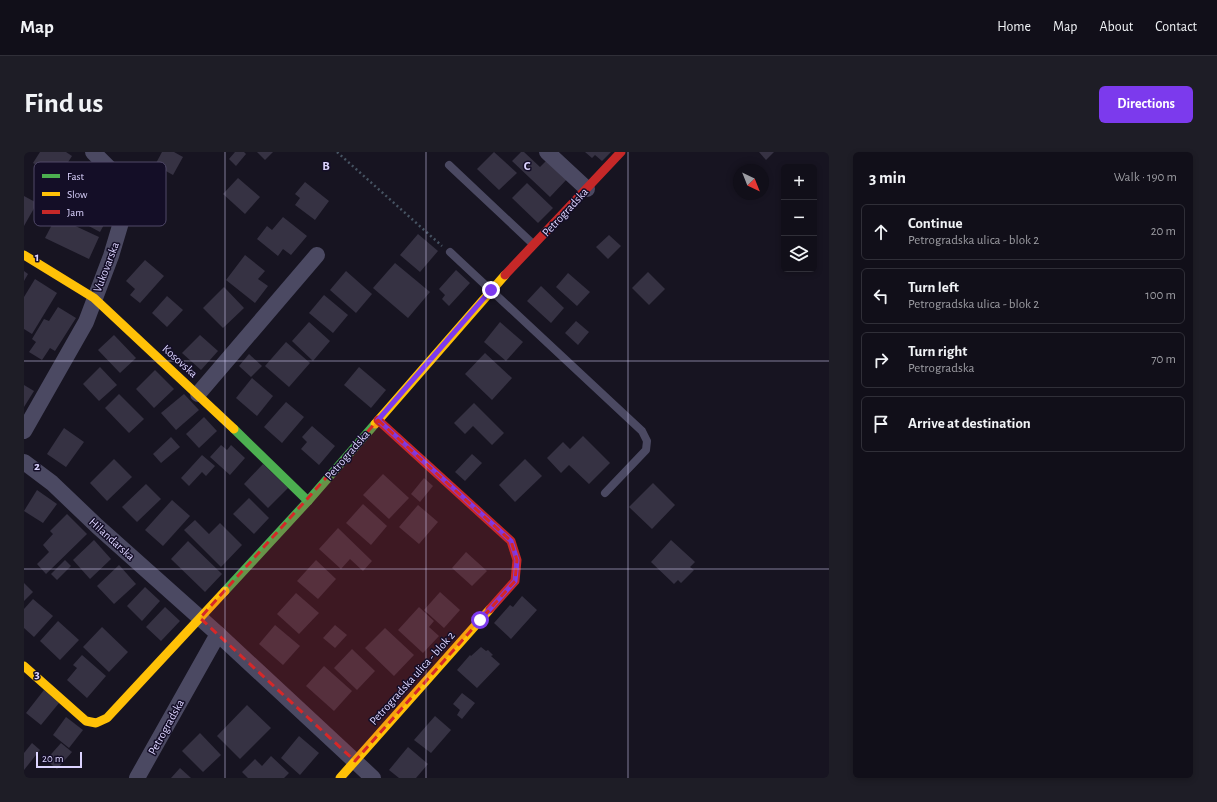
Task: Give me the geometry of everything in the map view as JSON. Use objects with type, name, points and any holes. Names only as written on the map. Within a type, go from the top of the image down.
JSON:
[{"type":"street","name":"Vukovarska","points":[[93,152],[102,162]]},
{"type":"street","points":[[547,152],[587,189]]},
{"type":"street","name":"Petrogradska","points":[[24,666],[86,721],[96,723],[107,718],[308,501],[491,290],[621,152]]},
{"type":"street","name":"Vukovarska","points":[[24,431],[86,322],[111,256],[120,226]]},
{"type":"street","points":[[198,394],[317,254]]},
{"type":"street","name":"Kosovska","points":[[24,256],[94,298],[198,394],[308,501]]},
{"type":"street","name":"Petrogradska ulica - blok 2","points":[[340,778],[515,581],[517,560],[511,541],[378,420]]},
{"type":"street","name":"Hilandarska","points":[[24,462],[52,483],[97,526],[218,634],[374,778]]},
{"type":"street","name":"Petrogradska","points":[[137,778],[218,634]]},
{"type":"lane","points":[[449,165],[534,245]]},
{"type":"lane","points":[[450,252],[642,431],[646,441],[646,450],[605,493]]},
{"type":"path","points":[[336,152],[450,252]]},
{"type":"highlighted area","points":[[378,420],[511,541],[517,560],[515,581],[355,761],[200,618]]},
{"type":"building","points":[[40,152],[66,152],[72,156],[68,162],[33,163]]},
{"type":"building","points":[[162,152],[174,152],[183,157],[173,175],[166,171],[166,162],[157,162]]},
{"type":"building","points":[[235,152],[244,152],[246,154],[236,166],[229,159]]},
{"type":"building","points":[[257,152],[273,152],[265,160]]},
{"type":"building","points":[[494,152],[517,173],[499,190],[477,169]]},
{"type":"building","points":[[521,152],[524,152],[540,167],[548,159],[568,178],[550,197],[512,161]]},
{"type":"building","points":[[585,152],[611,152],[602,161],[595,155],[592,158]]},
{"type":"building","points":[[759,152],[774,152],[766,160]]},
{"type":"building","points":[[238,178],[260,197],[245,214],[223,194]]},
{"type":"building","points":[[305,182],[329,201],[315,220],[295,205],[300,198],[295,194]]},
{"type":"building","points":[[527,183],[553,208],[538,223],[512,198]]},
{"type":"building","points":[[24,196],[34,201],[34,208],[24,226]]},
{"type":"building","points":[[283,217],[307,236],[291,255],[283,249],[278,256],[257,239],[267,226],[272,230]]},
{"type":"building","points":[[51,226],[75,226],[99,237],[89,259],[45,238]]},
{"type":"building","points":[[89,226],[103,226],[100,232]]},
{"type":"building","points":[[418,234],[438,251],[420,272],[400,255]]},
{"type":"building","points":[[609,235],[621,246],[608,259],[596,247]]},
{"type":"building","points":[[245,255],[265,271],[258,279],[268,286],[255,303],[226,280]]},
{"type":"building","points":[[145,260],[164,276],[140,303],[130,295],[135,289],[126,281]]},
{"type":"building","points":[[395,263],[430,292],[408,318],[373,288]]},
{"type":"building","points":[[456,270],[470,283],[449,306],[442,299],[445,295],[439,289]]},
{"type":"building","points":[[24,271],[28,274],[24,281]]},
{"type":"building","points":[[346,271],[372,294],[356,313],[330,290]]},
{"type":"building","points":[[648,272],[665,289],[649,305],[632,288]]},
{"type":"building","points":[[568,273],[590,292],[577,306],[556,287]]},
{"type":"building","points":[[35,279],[57,293],[32,334],[24,329],[24,297]]},
{"type":"building","points":[[541,286],[564,308],[551,323],[527,301]]},
{"type":"building","points":[[224,287],[244,308],[223,328],[203,308]]},
{"type":"building","points":[[324,295],[348,315],[333,333],[309,313]]},
{"type":"building","points":[[167,296],[183,310],[167,327],[152,313]]},
{"type":"building","points":[[58,307],[76,318],[55,351],[50,348],[42,360],[29,352],[36,342],[32,339],[44,319],[49,321]]},
{"type":"building","points":[[576,321],[589,332],[578,345],[565,333]]},
{"type":"building","points":[[309,322],[330,341],[313,361],[292,341]]},
{"type":"building","points":[[500,322],[523,342],[506,361],[484,342]]},
{"type":"building","points":[[114,335],[136,358],[120,373],[98,350]]},
{"type":"building","points":[[200,335],[218,351],[201,370],[182,353]]},
{"type":"building","points":[[286,342],[310,363],[289,387],[265,366]]},
{"type":"building","points":[[485,353],[512,378],[492,400],[465,374]]},
{"type":"building","points":[[249,354],[262,366],[251,377],[239,366]]},
{"type":"building","points":[[100,367],[117,385],[99,401],[83,384]]},
{"type":"building","points":[[359,367],[386,390],[371,408],[344,385]]},
{"type":"building","points":[[155,370],[174,389],[154,408],[136,389]]},
{"type":"building","points":[[252,378],[273,396],[257,416],[236,398]]},
{"type":"building","points":[[24,385],[34,391],[24,407]]},
{"type":"building","points":[[119,394],[144,419],[129,433],[105,408]]},
{"type":"building","points":[[184,394],[199,410],[176,430],[161,413]]},
{"type":"building","points":[[286,402],[304,417],[282,443],[264,427]]},
{"type":"building","points":[[474,403],[504,433],[492,445],[473,426],[465,434],[454,423]]},
{"type":"building","points":[[204,417],[217,431],[199,448],[186,434]]},
{"type":"building","points":[[312,426],[335,446],[319,465],[301,449],[307,442],[302,437]]},
{"type":"building","points":[[64,428],[84,442],[66,467],[47,454]]},
{"type":"building","points":[[583,436],[610,463],[589,484],[569,465],[561,473],[547,458],[563,442],[570,449]]},
{"type":"building","points":[[171,437],[180,447],[161,463],[153,454]]},
{"type":"building","points":[[221,445],[227,450],[231,445],[245,458],[230,475],[210,457]]},
{"type":"building","points":[[472,454],[482,463],[465,481],[455,472]]},
{"type":"building","points":[[202,455],[215,466],[206,476],[202,472],[189,486],[181,478]]},
{"type":"building","points":[[114,459],[132,477],[107,501],[90,483]]},
{"type":"building","points":[[525,459],[542,476],[515,502],[499,485]]},
{"type":"building","points":[[263,464],[288,488],[268,508],[244,484]]},
{"type":"building","points":[[383,474],[409,498],[389,519],[363,495]]},
{"type":"building","points":[[424,478],[433,486],[420,502],[411,494]]},
{"type":"building","points":[[653,483],[675,505],[652,529],[629,507]]},
{"type":"building","points":[[146,484],[161,499],[137,522],[122,507]]},
{"type":"building","points":[[37,490],[57,504],[43,523],[24,511]]},
{"type":"building","points":[[249,498],[269,518],[254,534],[233,514]]},
{"type":"building","points":[[172,500],[190,516],[163,546],[145,530]]},
{"type":"building","points":[[363,504],[387,526],[371,545],[346,523]]},
{"type":"building","points":[[418,505],[438,522],[419,544],[399,527]]},
{"type":"building","points":[[67,514],[87,534],[46,574],[37,564],[49,552],[43,545],[53,534],[50,531]]},
{"type":"building","points":[[195,520],[209,534],[220,523],[242,545],[221,567],[184,530]]},
{"type":"building","points":[[338,528],[372,561],[363,571],[350,559],[341,569],[319,549]]},
{"type":"building","points":[[94,540],[111,559],[90,579],[73,560]]},
{"type":"building","points":[[671,540],[695,562],[690,567],[694,570],[681,583],[678,580],[674,584],[651,562]]},
{"type":"building","points":[[188,541],[222,574],[205,592],[171,559]]},
{"type":"building","points":[[466,552],[487,571],[472,586],[452,568]]},
{"type":"building","points":[[65,560],[71,566],[57,580],[51,574]]},
{"type":"building","points":[[316,560],[336,579],[318,599],[297,581]]},
{"type":"building","points":[[119,565],[136,584],[114,604],[97,586]]},
{"type":"building","points":[[24,583],[33,592],[24,601]]},
{"type":"building","points":[[145,587],[160,601],[142,621],[127,606]]},
{"type":"building","points":[[440,592],[460,610],[444,628],[424,610]]},
{"type":"building","points":[[296,593],[319,613],[299,634],[277,614]]},
{"type":"building","points":[[522,596],[537,610],[511,639],[494,623],[510,605],[513,607]]},
{"type":"building","points":[[33,599],[53,616],[34,637],[24,628],[24,609]]},
{"type":"building","points":[[165,607],[180,621],[161,641],[146,627]]},
{"type":"building","points":[[419,607],[434,621],[429,627],[439,636],[423,653],[398,630]]},
{"type":"building","points":[[58,621],[79,640],[60,660],[40,641]]},
{"type":"building","points":[[275,625],[300,646],[283,665],[259,644]]},
{"type":"building","points":[[335,625],[347,635],[335,648],[323,638]]},
{"type":"building","points":[[102,627],[128,652],[109,672],[83,647]]},
{"type":"building","points":[[385,628],[414,655],[394,676],[365,648]]},
{"type":"building","points":[[481,647],[486,651],[488,650],[493,655],[491,656],[500,664],[477,688],[457,670],[470,655],[471,656]]},
{"type":"building","points":[[352,649],[375,671],[357,690],[334,668]]},
{"type":"building","points":[[82,655],[106,676],[87,698],[67,680],[77,668],[73,665]]},
{"type":"building","points":[[324,666],[352,691],[334,711],[306,686]]},
{"type":"building","points":[[44,690],[59,703],[41,725],[26,713]]},
{"type":"building","points":[[462,693],[475,703],[462,719],[457,715],[460,710],[453,704]]},
{"type":"building","points":[[247,705],[271,728],[240,759],[217,736]]},
{"type":"building","points":[[435,716],[451,730],[431,753],[414,740]]},
{"type":"building","points":[[66,717],[83,730],[69,748],[53,735]]},
{"type":"building","points":[[200,733],[221,755],[203,772],[182,751]]},
{"type":"building","points":[[299,736],[319,753],[300,775],[281,758]]},
{"type":"building","points":[[32,743],[40,750],[24,770],[24,753]]},
{"type":"building","points":[[61,743],[72,752],[57,769],[46,760]]},
{"type":"building","points":[[408,747],[428,764],[416,778],[399,778],[389,770]]},
{"type":"building","points":[[271,756],[289,773],[284,778],[248,778],[242,772],[255,759],[262,766]]},
{"type":"building","points":[[180,768],[191,778],[171,778]]},
{"type":"traffic: fast","points":[[225,591],[308,501],[375,424]]},
{"type":"traffic: fast","points":[[234,429],[308,501]]},
{"type":"traffic: slow","points":[[24,255],[94,298],[234,429]]},
{"type":"traffic: slow","points":[[375,424],[505,275]]},
{"type":"traffic: slow","points":[[24,666],[86,721],[96,723],[107,718],[225,591]]},
{"type":"traffic: slow","points":[[340,778],[490,609]]},
{"type":"traffic: jam","points":[[505,275],[621,152]]},
{"type":"traffic: jam","points":[[378,420],[511,541],[517,560],[515,581],[490,609]]},
{"type":"route","points":[[480,620],[515,581],[517,560],[511,541],[378,420],[491,290]]}]
